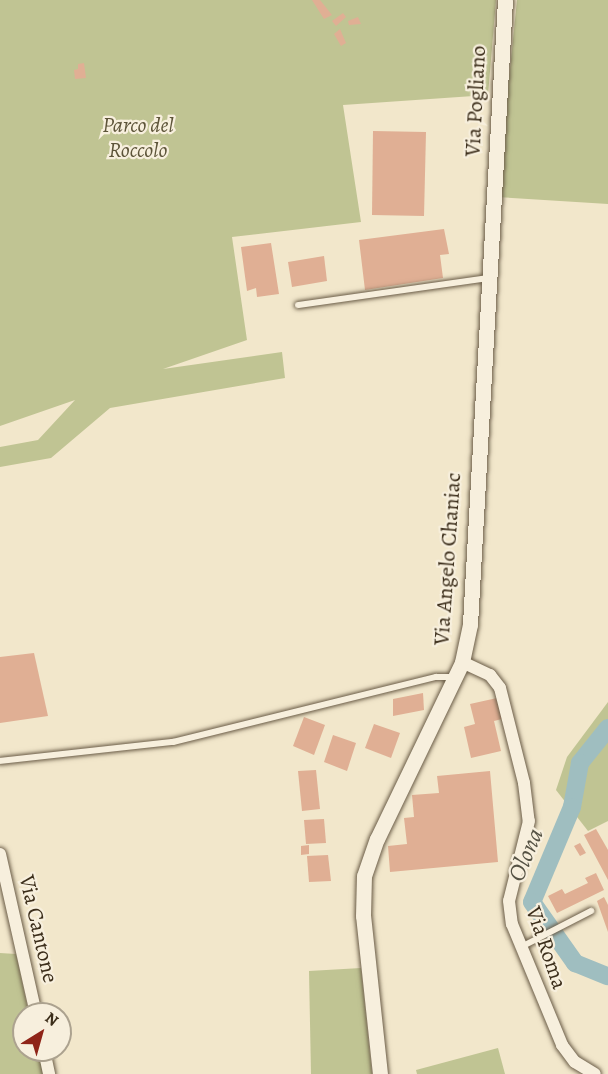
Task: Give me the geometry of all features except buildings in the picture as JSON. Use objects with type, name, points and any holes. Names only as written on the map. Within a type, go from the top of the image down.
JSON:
[{"type":"street","name":"Via Pogliano","points":[[493,204],[505,0]]},
{"type":"street","name":"Via Angelo Chaniac","points":[[380,1074],[363,916],[364,876],[376,839],[462,662],[471,614],[487,278],[493,204]]},
{"type":"street","name":"Via Roma","points":[[462,662],[490,675],[500,688],[524,783],[529,821],[509,901],[512,924],[562,1045],[575,1062],[595,1074]]},
{"type":"street","name":"Via Cantone","points":[[0,854],[33,1002]]},
{"type":"lane","points":[[298,304],[487,278]]},
{"type":"lane","points":[[0,761],[173,742],[436,677],[455,677]]},
{"type":"lane","points":[[521,948],[591,911]]},
{"type":"green space","name":"Parco del Roccolo","points":[[0,0],[496,0],[488,95],[343,105],[361,222],[232,237],[247,340],[163,369],[282,352],[285,378],[110,408],[51,458],[0,467],[0,447],[38,440],[75,400],[0,426]]},
{"type":"green space","points":[[517,0],[608,0],[608,204],[497,197]]},
{"type":"green space","points":[[608,702],[608,821],[588,831],[556,790],[567,757]]},
{"type":"green space","points":[[0,953],[16,954],[26,1002],[12,1002],[12,1062],[40,1062],[43,1074],[0,1074]]},
{"type":"green space","points":[[361,968],[372,1074],[311,1074],[309,971]]},
{"type":"green space","points":[[498,1048],[505,1074],[417,1074],[416,1070]]},
{"type":"waterway","name":"Olona","points":[[608,728],[580,763],[572,807],[532,902],[575,963],[608,976]]}]
